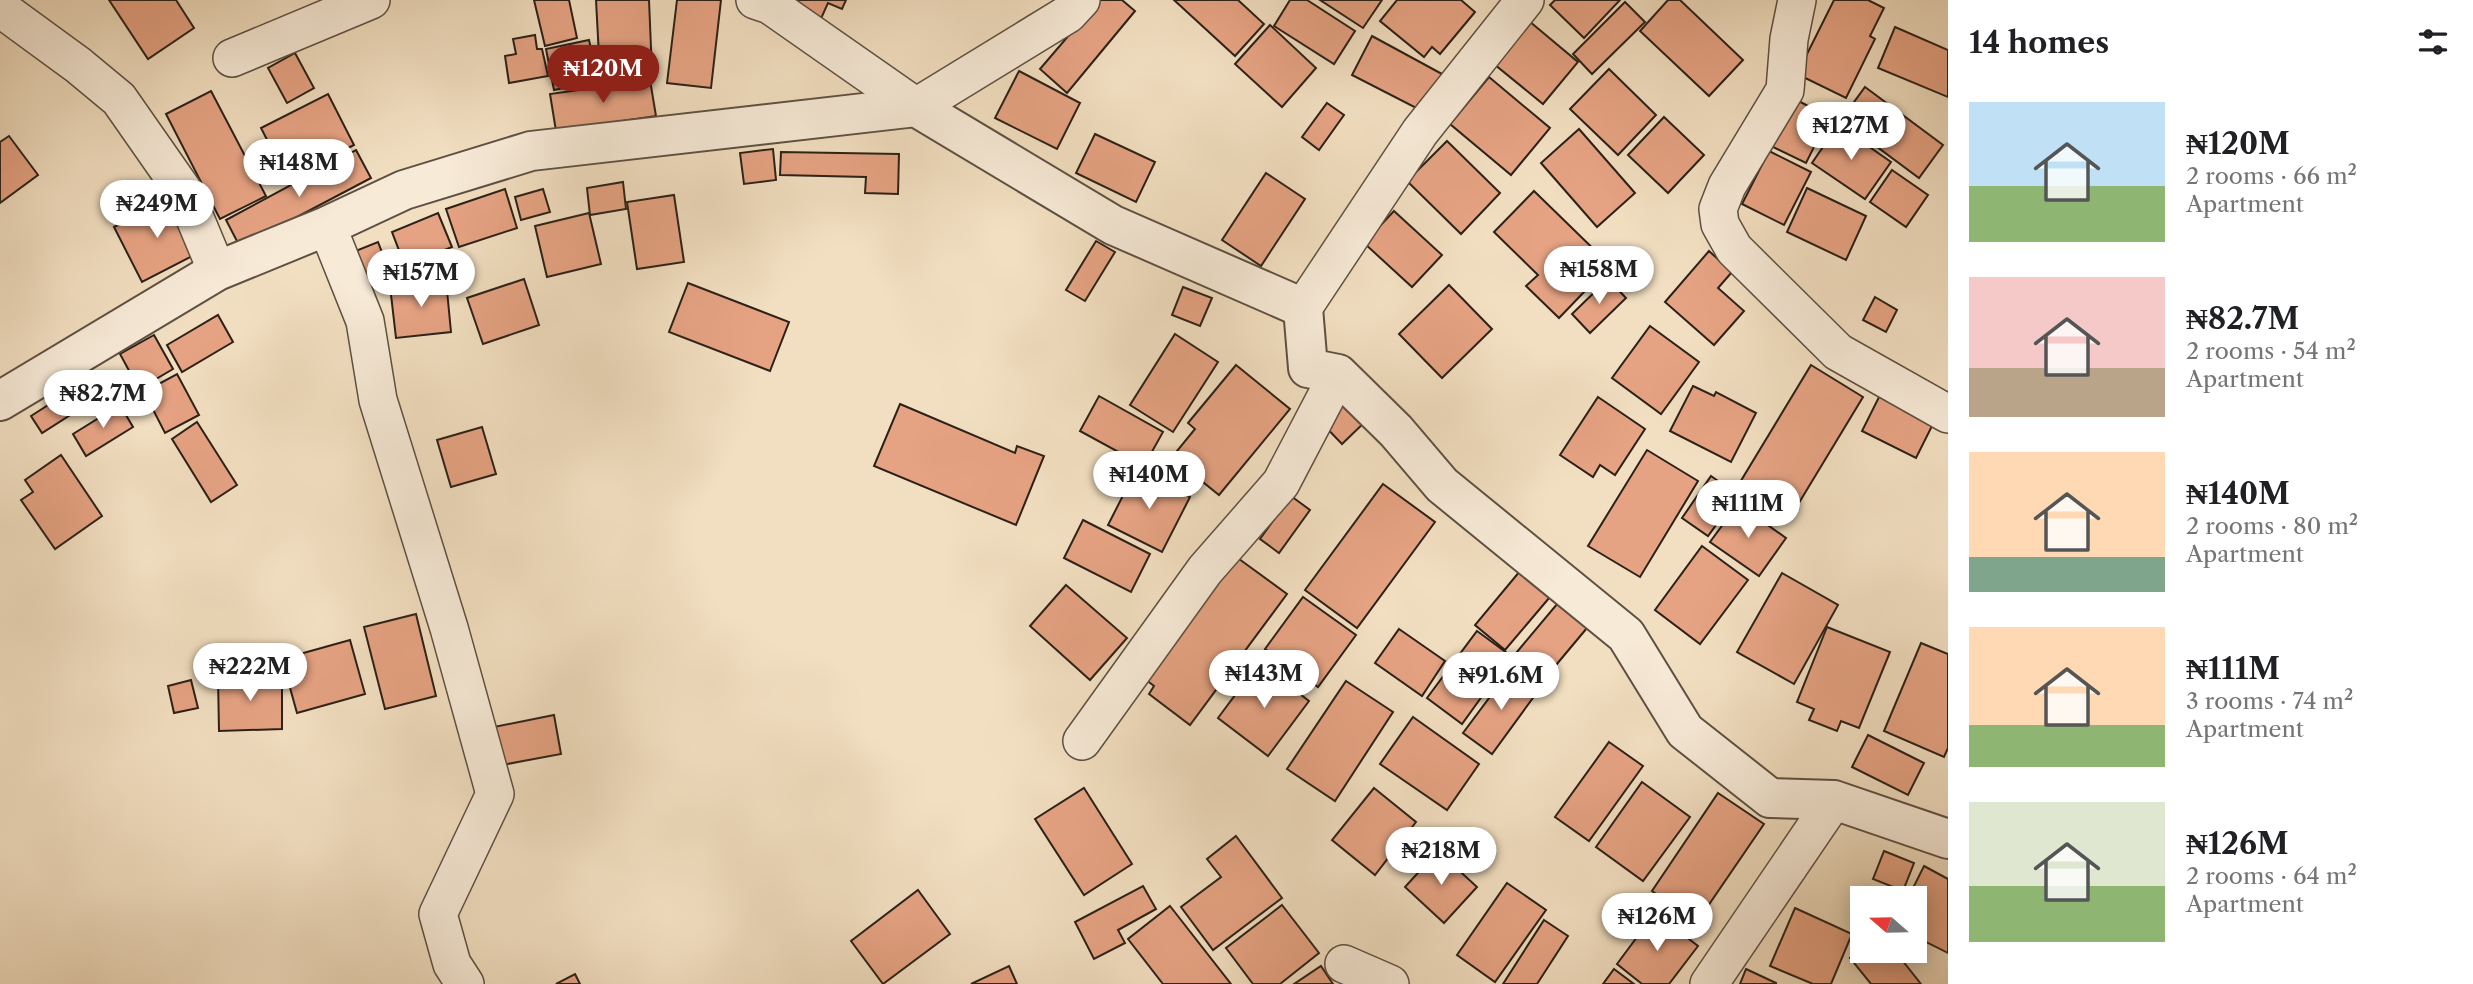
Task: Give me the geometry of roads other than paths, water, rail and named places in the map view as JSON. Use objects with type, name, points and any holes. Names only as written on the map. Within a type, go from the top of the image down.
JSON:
[{"type":"street","points":[[232,58],[371,0]]},
{"type":"street","points":[[755,0],[770,5],[916,107],[1113,225],[1303,308]]},
{"type":"street","points":[[0,401],[217,271],[327,226],[404,190],[531,151],[916,107],[1068,14],[1081,0]]},
{"type":"street","points":[[1525,0],[1420,132],[1303,308],[1308,369],[1338,374],[1396,431],[1442,485],[1626,635],[1685,731],[1770,798],[1834,800],[1948,839]]},
{"type":"street","points":[[1797,0],[1789,39],[1785,90],[1727,186],[1718,209],[1720,223],[1734,248],[1838,352],[1948,414]]},
{"type":"street","points":[[0,8],[78,65],[119,99],[184,192],[217,271]]},
{"type":"street","points":[[327,226],[365,321],[378,400],[449,628],[495,794],[438,914],[452,964],[465,984]]},
{"type":"street","points":[[1082,741],[1205,570],[1281,483],[1338,374]]},
{"type":"street","points":[[1709,984],[1834,800]]},
{"type":"street","points":[[1344,964],[1390,984]]}]
